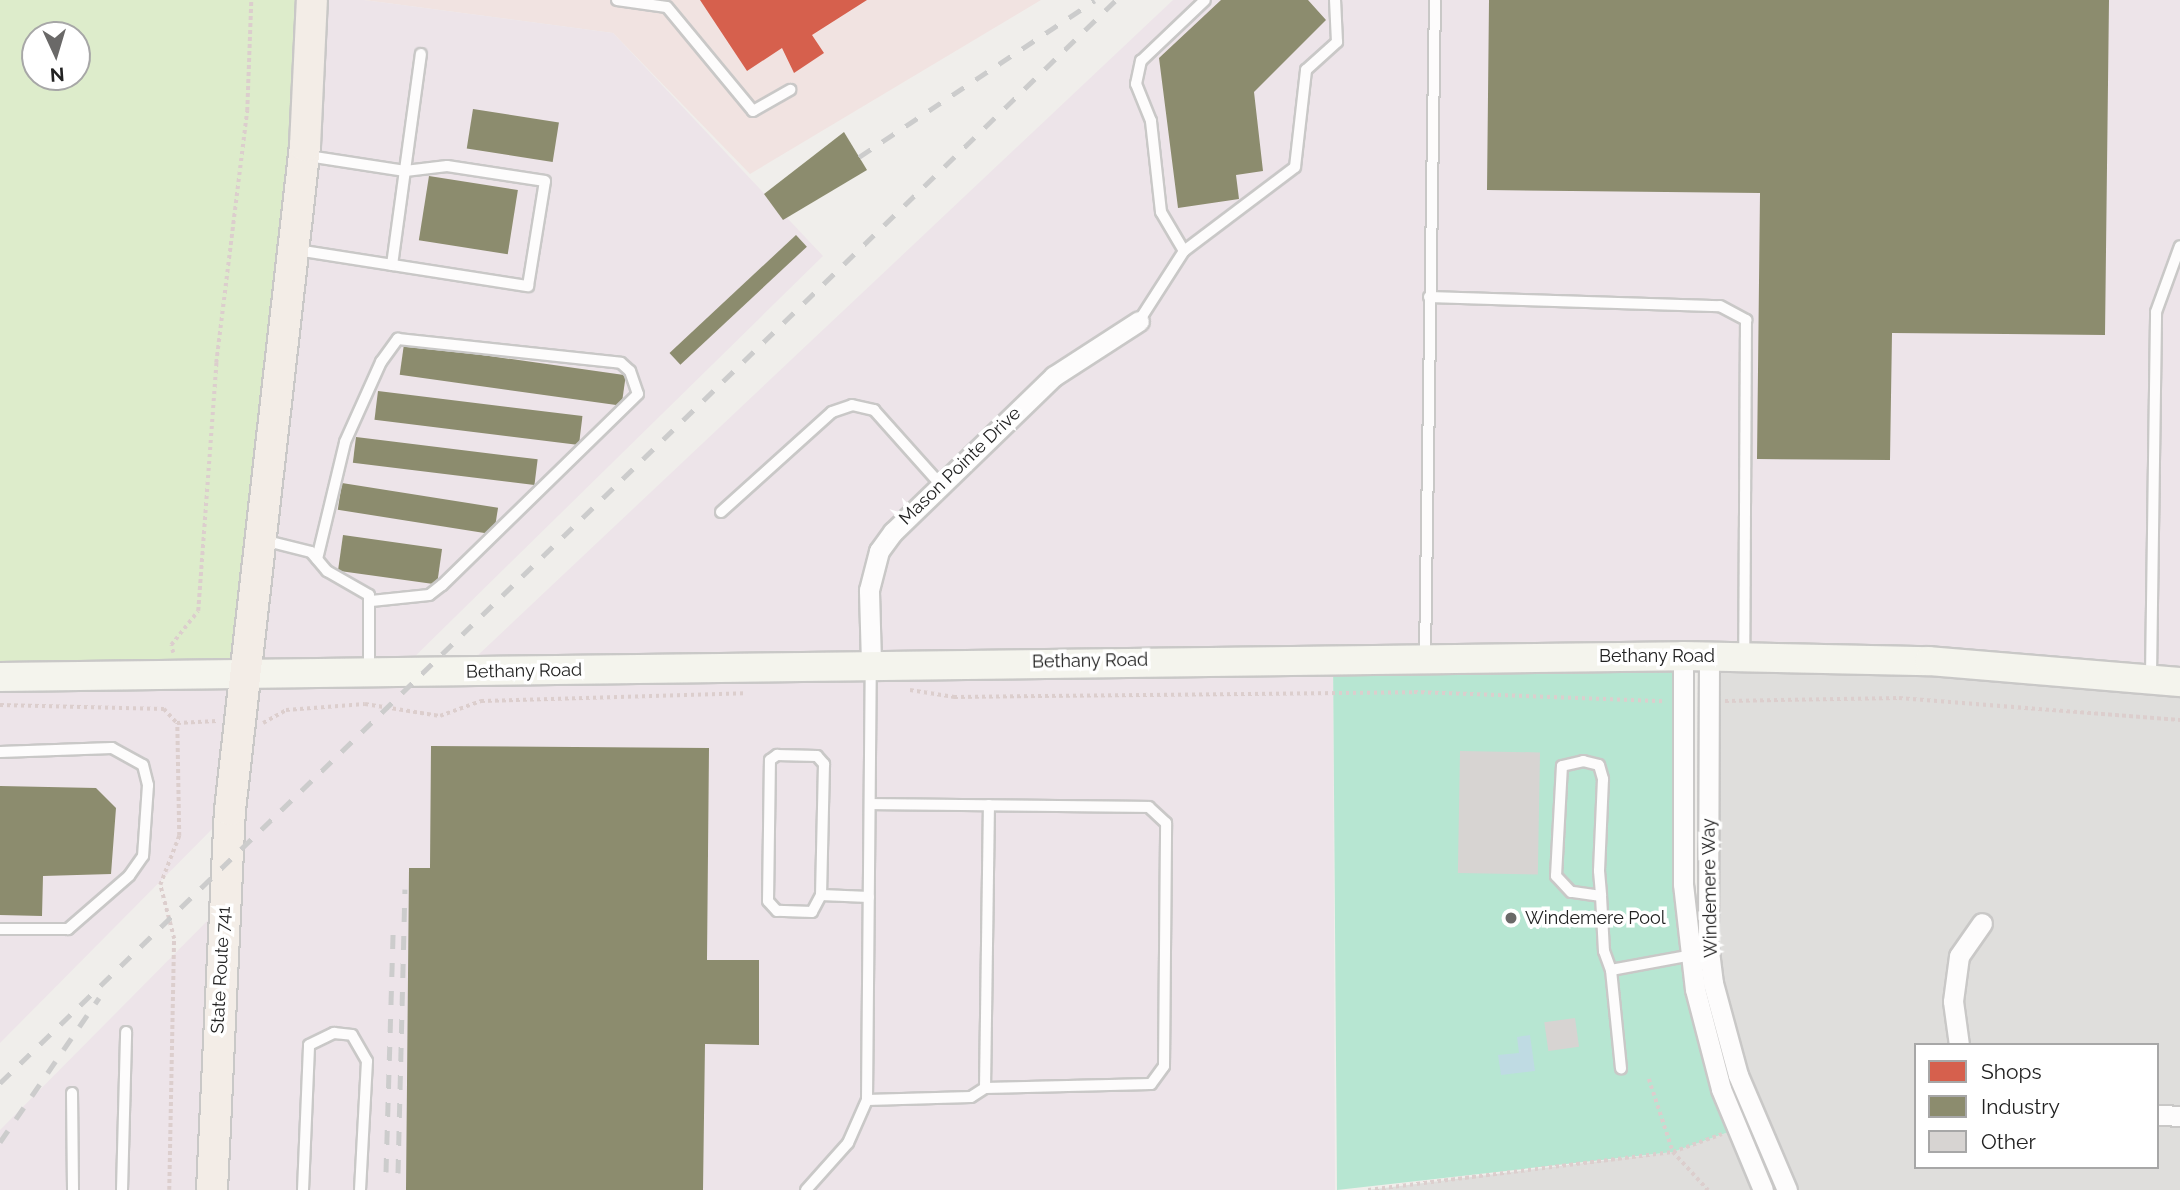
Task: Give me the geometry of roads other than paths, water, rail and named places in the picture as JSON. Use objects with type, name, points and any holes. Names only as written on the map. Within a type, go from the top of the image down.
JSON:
[{"type":"main road","name":"State Route 741","points":[[212,1190],[236,751],[304,155],[312,0]]},
{"type":"main road","name":"Bethany Road","points":[[0,677],[369,673],[871,677],[1426,657],[1696,656],[1928,662],[2180,682]]},
{"type":"street","name":"Mason Pointe Drive","points":[[871,677],[869,590],[878,551],[941,485],[1054,376],[1139,321]]},
{"type":"street","name":"Windemere Way","points":[[1696,656],[1681,814],[1700,954],[1738,1075],[1787,1190]]},
{"type":"street","name":"Windemere Way","points":[[1696,656],[1700,954],[1705,1035],[1737,1129],[1763,1190]]},
{"type":"street","points":[[1958,1043],[1953,1002],[1959,956],[1982,923]]},
{"type":"street","points":[[2159,1115],[2180,1116]]},
{"type":"lane","points":[[618,0],[667,7],[753,111],[790,90]]},
{"type":"lane","points":[[1184,251],[1161,212],[1150,121],[1136,84],[1140,61],[1205,0]]},
{"type":"lane","points":[[1139,321],[1184,251],[1295,167],[1306,70],[1336,42],[1335,0]]},
{"type":"lane","points":[[1426,657],[1435,0]]},
{"type":"lane","points":[[392,265],[421,54]]},
{"type":"lane","points":[[293,250],[528,286],[545,181],[447,166],[405,171],[304,155]]},
{"type":"lane","points":[[2151,680],[2156,312],[2180,246]]},
{"type":"lane","points":[[1429,297],[1720,306],[1746,320],[1744,657]]},
{"type":"lane","points":[[259,539],[298,545],[371,601],[429,594],[442,585],[638,394],[630,372],[621,363],[398,339],[381,362],[345,442],[317,559]]},
{"type":"lane","points":[[721,512],[831,412],[852,405],[874,410],[941,485]]},
{"type":"lane","points":[[369,673],[371,601]]},
{"type":"lane","points":[[806,1190],[848,1143],[867,1100],[871,677]]},
{"type":"lane","points":[[0,752],[129,753],[143,765],[148,785],[142,856],[68,929],[0,929]]},
{"type":"lane","points":[[778,755],[817,756],[824,764],[821,895],[812,912],[777,911],[768,901],[770,760],[778,755]]},
{"type":"lane","points":[[1601,896],[1572,892],[1556,876],[1562,766],[1583,761],[1599,765],[1603,779],[1601,896],[1621,1068]]},
{"type":"lane","points":[[867,1100],[971,1097],[985,1088],[1151,1084],[1164,1066],[1166,823],[1149,807],[870,804]]},
{"type":"lane","points":[[985,1088],[989,805]]},
{"type":"lane","points":[[821,895],[869,897]]},
{"type":"lane","points":[[1611,971],[1700,954]]},
{"type":"lane","points":[[122,1190],[126,1032]]},
{"type":"lane","points":[[303,1190],[309,1045],[334,1033],[352,1035],[367,1061],[360,1190]]},
{"type":"lane","points":[[72,1093],[73,1190]]},
{"type":"water","points":[[1530,1035],[1535,1071],[1501,1075],[1498,1055],[1519,1053],[1517,1037]]},
{"type":"railway","points":[[859,157],[1095,0]]},
{"type":"railway","points":[[0,1083],[1116,0]]},
{"type":"railway","points":[[398,1173],[405,889]]},
{"type":"railway","points":[[386,1172],[393,930]]},
{"type":"railway","points":[[0,1142],[99,998]]},
{"type":"place","name":"Windemere Pool","points":[[1511,918]]}]
